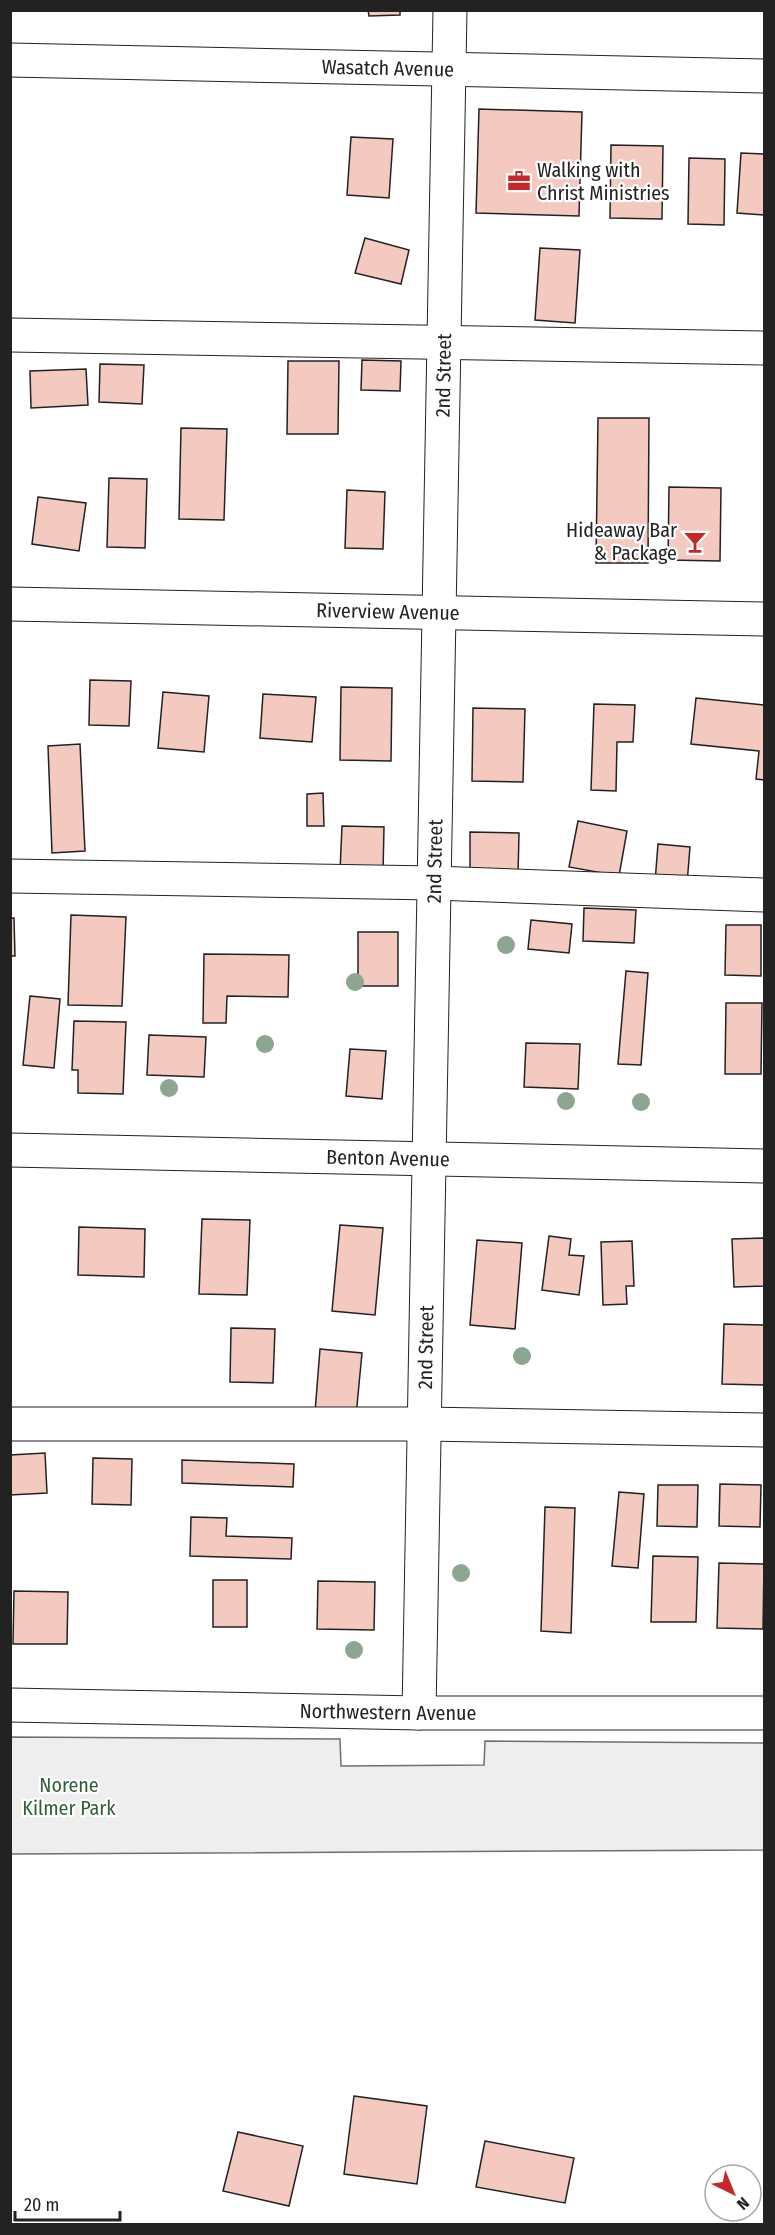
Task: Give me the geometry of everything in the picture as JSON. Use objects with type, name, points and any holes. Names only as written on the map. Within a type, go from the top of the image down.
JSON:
[{"type":"street","name":"2nd Street","points":[[419,1713],[450,10]]},
{"type":"street","name":"Wasatch Avenue","points":[[10,60],[765,76]]},
{"type":"street","points":[[10,335],[765,348]]},
{"type":"street","name":"Riverview Avenue","points":[[10,604],[765,619]]},
{"type":"street","points":[[10,876],[434,883],[765,895]]},
{"type":"street","name":"Benton Avenue","points":[[10,1150],[765,1166]]},
{"type":"street","points":[[10,1424],[424,1424],[765,1430]]},
{"type":"street","name":"Northwestern Avenue","points":[[10,1705],[419,1713],[765,1713]]},
{"type":"green space","name":"Norene Kilmer Park","points":[[11,1737],[340,1739],[341,1766],[484,1765],[485,1741],[764,1743],[764,1850],[11,1854]]},
{"type":"building","points":[[368,10],[400,10],[400,15],[369,16]]},
{"type":"building","points":[[479,109],[582,112],[579,216],[476,213]]},
{"type":"building","points":[[351,137],[393,139],[389,198],[347,195]]},
{"type":"building","points":[[611,145],[663,146],[662,219],[610,218]]},
{"type":"building","points":[[741,153],[764,154],[764,215],[737,213]]},
{"type":"building","points":[[689,158],[725,159],[724,225],[688,224]]},
{"type":"building","points":[[365,238],[409,250],[401,284],[355,273]]},
{"type":"building","points":[[540,248],[580,250],[575,323],[535,320]]},
{"type":"building","points":[[362,360],[401,361],[400,391],[361,390]]},
{"type":"building","points":[[288,361],[339,361],[338,434],[287,434]]},
{"type":"building","points":[[100,364],[144,365],[142,404],[99,402]]},
{"type":"building","points":[[86,369],[88,405],[31,408],[30,371]]},
{"type":"building","points":[[598,418],[649,418],[648,563],[596,563]]},
{"type":"building","points":[[181,428],[227,429],[224,520],[179,519]]},
{"type":"building","points":[[109,478],[147,479],[145,548],[107,547]]},
{"type":"building","points":[[669,487],[721,488],[720,561],[668,560]]},
{"type":"building","points":[[347,490],[385,492],[383,549],[345,548]]},
{"type":"building","points":[[38,497],[86,503],[79,551],[32,544]]},
{"type":"building","points":[[90,680],[131,681],[129,726],[89,725]]},
{"type":"building","points":[[341,687],[392,688],[391,761],[340,760]]},
{"type":"building","points":[[163,692],[209,696],[204,752],[158,748]]},
{"type":"building","points":[[263,694],[316,697],[312,742],[260,738]]},
{"type":"building","points":[[696,698],[764,705],[764,780],[756,779],[759,751],[691,744]]},
{"type":"building","points":[[594,704],[635,705],[633,742],[617,742],[616,791],[591,790]]},
{"type":"building","points":[[473,708],[525,709],[523,782],[472,781]]},
{"type":"building","points":[[80,744],[85,851],[52,853],[48,746]]},
{"type":"building","points":[[323,793],[324,826],[307,826],[307,794]]},
{"type":"building","points":[[578,821],[627,831],[619,876],[569,867]]},
{"type":"building","points":[[342,826],[384,827],[383,873],[340,871]]},
{"type":"building","points":[[470,832],[519,833],[518,875],[470,874]]},
{"type":"building","points":[[658,844],[690,847],[687,884],[655,882]]},
{"type":"building","points":[[584,908],[636,910],[634,943],[583,941]]},
{"type":"building","points":[[71,915],[126,917],[122,1006],[68,1005]]},
{"type":"building","points":[[10,918],[14,918],[15,956],[10,956]]},
{"type":"building","points":[[531,920],[572,924],[569,953],[528,949]]},
{"type":"building","points":[[726,925],[761,925],[761,976],[725,975]]},
{"type":"building","points":[[358,932],[398,932],[398,986],[358,986]]},
{"type":"building","points":[[204,954],[289,955],[288,997],[227,996],[226,1023],[203,1023]]},
{"type":"building","points":[[626,971],[648,973],[641,1065],[618,1064]]},
{"type":"building","points":[[30,996],[60,999],[54,1068],[23,1065]]},
{"type":"building","points":[[726,1003],[762,1003],[761,1074],[725,1074]]},
{"type":"building","points":[[74,1021],[126,1022],[123,1094],[78,1093],[78,1070],[72,1070]]},
{"type":"building","points":[[149,1035],[206,1037],[204,1077],[147,1075]]},
{"type":"building","points":[[526,1043],[580,1044],[578,1089],[524,1087]]},
{"type":"building","points":[[350,1049],[386,1051],[382,1099],[346,1096]]},
{"type":"building","points":[[202,1219],[250,1220],[247,1295],[199,1294]]},
{"type":"building","points":[[340,1225],[383,1228],[375,1315],[332,1311]]},
{"type":"building","points":[[79,1227],[145,1229],[144,1277],[78,1275]]},
{"type":"building","points":[[549,1236],[571,1239],[569,1255],[584,1256],[579,1295],[542,1290]]},
{"type":"building","points":[[764,1238],[764,1286],[734,1287],[732,1239]]},
{"type":"building","points":[[477,1240],[522,1243],[515,1329],[470,1325]]},
{"type":"building","points":[[632,1241],[634,1286],[626,1286],[627,1304],[603,1305],[601,1242]]},
{"type":"building","points":[[724,1324],[764,1325],[764,1385],[722,1384]]},
{"type":"building","points":[[231,1328],[275,1329],[273,1383],[230,1382]]},
{"type":"building","points":[[320,1349],[362,1353],[356,1416],[315,1412]]},
{"type":"building","points":[[45,1453],[47,1493],[10,1495],[10,1455]]},
{"type":"building","points":[[93,1458],[132,1459],[131,1505],[92,1504]]},
{"type":"building","points":[[182,1460],[294,1464],[293,1487],[182,1483]]},
{"type":"building","points":[[720,1484],[761,1485],[760,1527],[719,1526]]},
{"type":"building","points":[[658,1485],[698,1485],[697,1527],[657,1526]]},
{"type":"building","points":[[619,1492],[644,1494],[638,1568],[612,1566]]},
{"type":"building","points":[[545,1507],[575,1508],[571,1633],[541,1631]]},
{"type":"building","points":[[191,1517],[227,1518],[226,1536],[292,1538],[291,1559],[190,1556]]},
{"type":"building","points":[[653,1556],[698,1557],[696,1622],[651,1622]]},
{"type":"building","points":[[719,1563],[764,1564],[763,1629],[717,1628]]},
{"type":"building","points":[[213,1580],[247,1580],[247,1627],[213,1627]]},
{"type":"building","points":[[318,1581],[375,1582],[374,1630],[317,1629]]},
{"type":"building","points":[[14,1591],[68,1592],[67,1644],[13,1644]]},
{"type":"building","points":[[354,2096],[427,2106],[417,2184],[344,2174]]},
{"type":"building","points":[[238,2132],[303,2146],[289,2206],[223,2191]]},
{"type":"building","points":[[485,2141],[574,2158],[565,2203],[476,2187]]},
{"type":"place","name":"Walking with Christ Ministries","points":[[519,181]]},
{"type":"place","name":"Hideaway Bar & Package","points":[[695,542]]}]
